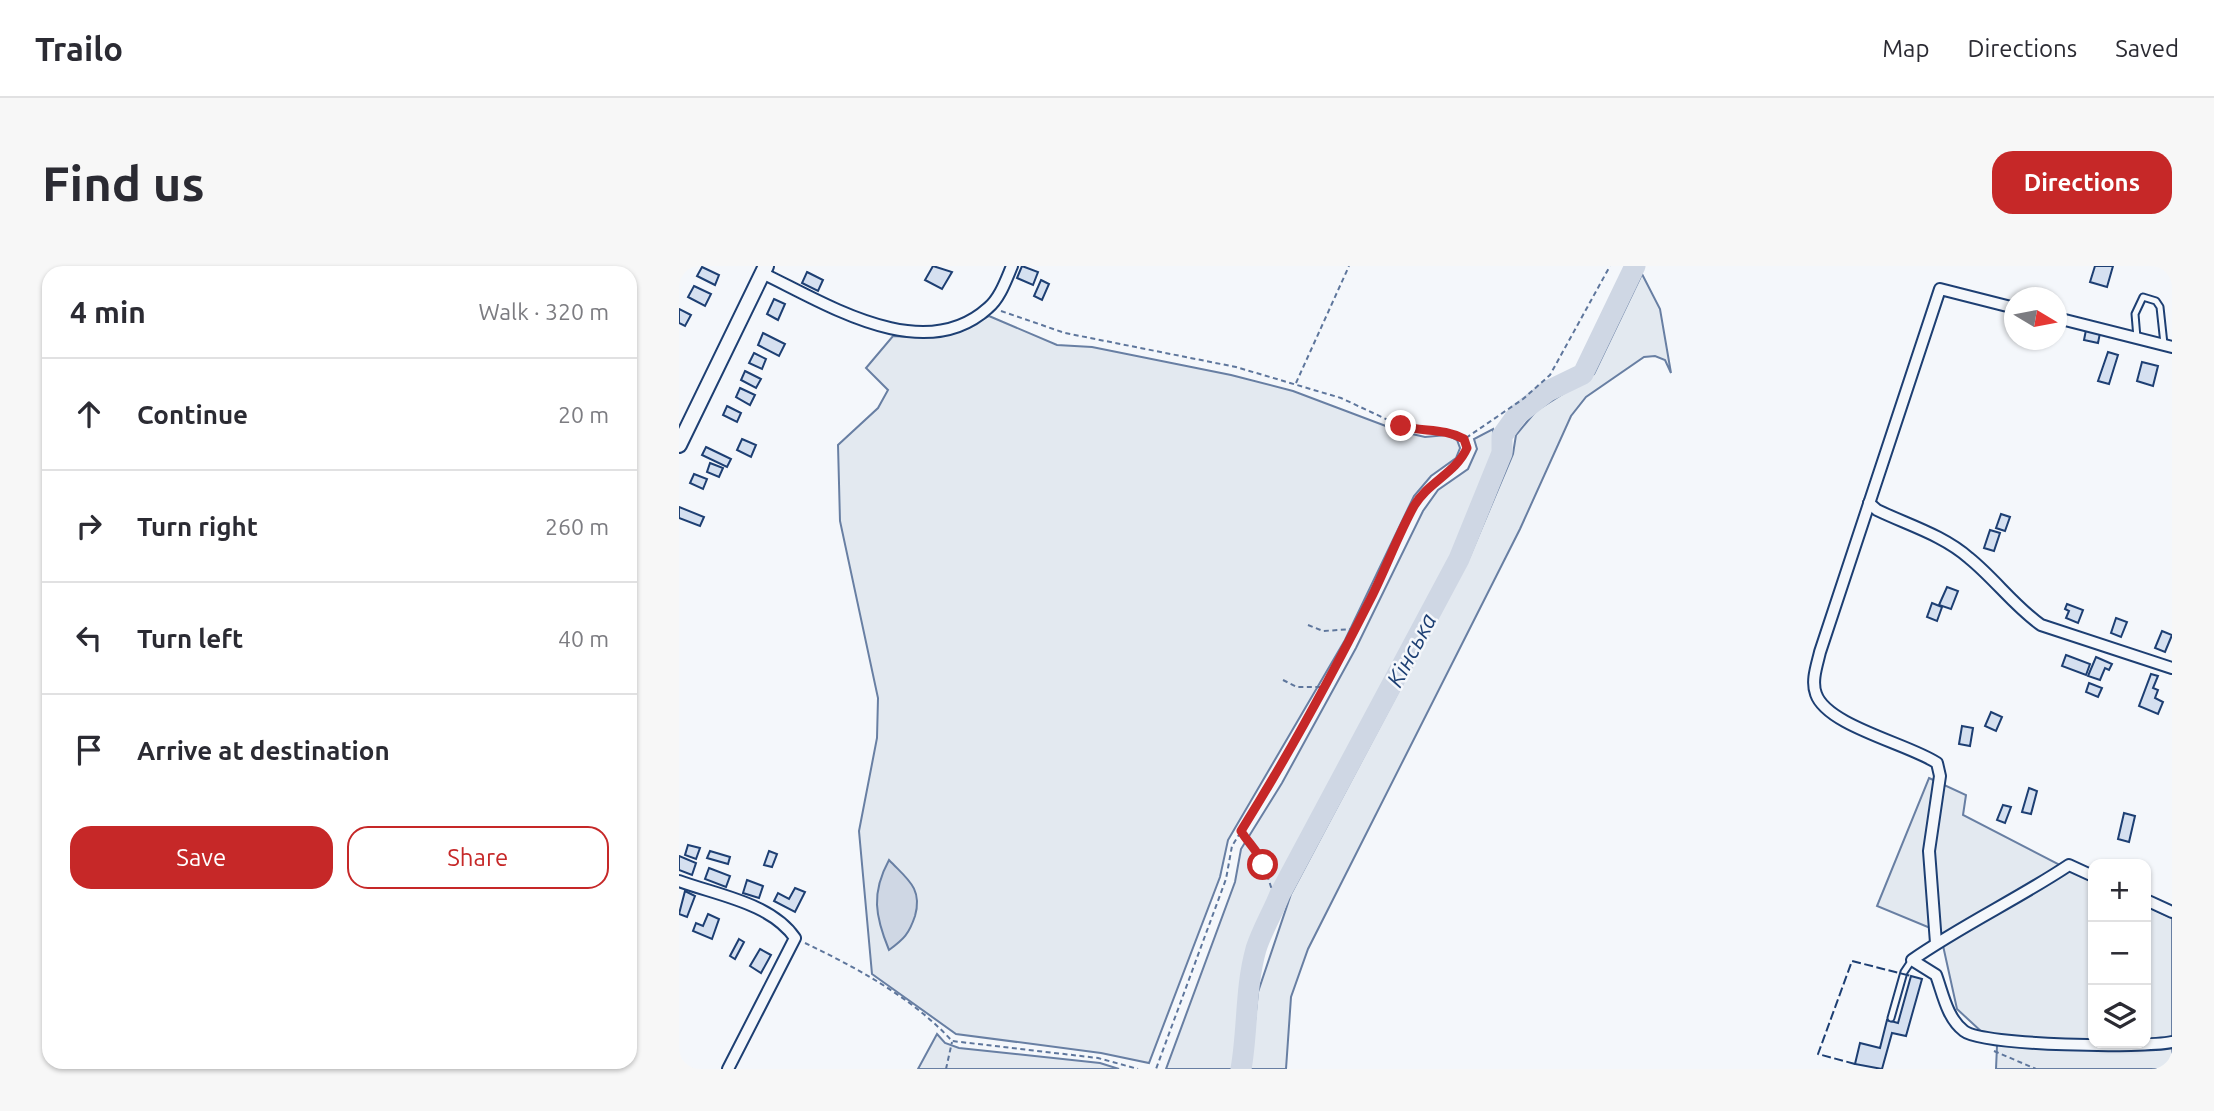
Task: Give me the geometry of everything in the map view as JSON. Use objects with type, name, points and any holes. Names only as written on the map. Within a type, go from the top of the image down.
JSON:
[{"type":"main road","points":[[679,445],[764,270]]},
{"type":"street","points":[[764,270],[869,322],[894,330],[924,332],[949,327],[989,308],[1012,266]]},
{"type":"street","points":[[1936,943],[1929,850],[1940,776],[1937,763],[1842,719],[1822,706],[1814,679],[1820,652],[1868,503],[1940,289],[2004,305]]},
{"type":"street","points":[[2067,321],[2168,345]]},
{"type":"street","points":[[1868,503],[1877,510],[1944,539],[1968,556],[2024,614],[2041,625],[2172,668]]},
{"type":"street","points":[[2088,874],[2069,865],[2020,898],[1936,943],[1912,960],[1937,975],[1947,1008],[1964,1031],[1987,1038],[2106,1045],[2172,1042]]},
{"type":"street","points":[[679,881],[768,914],[786,926],[795,938],[728,1069]]},
{"type":"street","points":[[2151,902],[2172,912]]},
{"type":"lane","points":[[2137,338],[2135,314],[2143,297],[2156,301],[2160,307],[2168,345]]},
{"type":"lane","points":[[1891,1018],[1904,972],[1912,960]]},
{"type":"path","points":[[1296,384],[1349,266]]},
{"type":"path","points":[[1464,439],[1523,399],[1550,375],[1610,266]]},
{"type":"path","points":[[989,308],[1065,333],[1204,359],[1296,384],[1341,398],[1401,426],[1425,432],[1448,430],[1464,439],[1467,448],[1460,463],[1431,483],[1414,506],[1355,629],[1274,778],[1232,846],[1226,880],[1156,1069]]},
{"type":"path","points":[[1307,625],[1323,631],[1355,629]]},
{"type":"path","points":[[1283,680],[1297,687],[1323,687]]},
{"type":"path","points":[[1241,831],[1251,848],[1261,856],[1272,890]]},
{"type":"path","points":[[795,938],[872,978],[935,1024],[952,1041],[1098,1058],[1138,1069]]},
{"type":"path","points":[[1987,1038],[1995,1054],[2036,1069]]},
{"type":"path","points":[[946,1069],[952,1041]]},
{"type":"shaded area","points":[[1642,274],[1660,309],[1671,373],[1665,360],[1655,356],[1644,357],[1586,397],[1571,416],[1520,529],[1308,949],[1291,997],[1286,1069],[1250,1069],[1258,992],[1291,894],[1469,558],[1513,454],[1516,435],[1536,411],[1594,374]]},
{"type":"shaded area","points":[[989,316],[1057,345],[1092,347],[1231,375],[1293,391],[1399,431],[1425,437],[1447,435],[1457,440],[1460,448],[1456,458],[1431,476],[1414,496],[1345,640],[1228,840],[1220,877],[1149,1063],[1101,1053],[956,1034],[872,974],[859,831],[877,738],[878,698],[840,521],[838,445],[878,408],[888,390],[866,368],[893,336],[943,333]]},
{"type":"shaded area","points":[[1493,429],[1495,452],[1453,556],[1274,891],[1254,935],[1244,980],[1234,1069],[1166,1069],[1235,882],[1241,849],[1282,783],[1356,648],[1423,511],[1438,490],[1468,469],[1477,449],[1474,439]]},
{"type":"shaded area","points":[[1929,778],[1966,795],[1963,815],[2088,879],[2088,1048],[2151,1048],[2151,908],[2172,918],[2172,1069],[1996,1069],[1997,1046],[1957,1009],[1940,932],[1877,906]]},
{"type":"shaded area","points":[[889,860],[912,885],[917,906],[908,932],[889,950],[878,915],[877,894]]},
{"type":"shaded area","points":[[937,1034],[945,1043],[959,1048],[1100,1063],[1119,1069],[918,1069]]},
{"type":"building","points":[[933,266],[952,272],[942,289],[925,280]]},
{"type":"building","points":[[1022,266],[1038,272],[1033,285],[1017,278]]},
{"type":"building","points":[[2095,266],[2113,266],[2107,287],[2090,282]]},
{"type":"building","points":[[702,267],[719,275],[715,285],[697,276]]},
{"type":"building","points":[[807,272],[823,280],[818,291],[802,283]]},
{"type":"building","points":[[1041,280],[1049,284],[1042,300],[1034,296]]},
{"type":"building","points":[[694,286],[711,294],[705,306],[688,297]]},
{"type":"building","points":[[774,299],[785,304],[778,320],[767,314]]},
{"type":"building","points":[[679,309],[691,315],[685,326],[679,323]]},
{"type":"building","points":[[2086,330],[2100,333],[2098,343],[2084,340]]},
{"type":"building","points":[[763,333],[785,344],[779,356],[758,345]]},
{"type":"building","points":[[2108,352],[2118,355],[2109,384],[2098,381]]},
{"type":"building","points":[[754,353],[766,359],[762,369],[749,363]]},
{"type":"building","points":[[2142,362],[2158,366],[2153,386],[2137,381]]},
{"type":"building","points":[[745,371],[761,379],[756,388],[741,380]]},
{"type":"building","points":[[740,388],[755,395],[750,405],[736,397]]},
{"type":"building","points":[[727,406],[741,413],[737,422],[723,415]]},
{"type":"building","points":[[742,439],[756,445],[751,457],[737,450]]},
{"type":"building","points":[[706,447],[731,459],[727,467],[702,455]]},
{"type":"building","points":[[710,463],[723,468],[719,477],[707,472]]},
{"type":"building","points":[[694,474],[707,479],[703,489],[690,483]]},
{"type":"building","points":[[679,507],[704,517],[700,526],[679,518]]},
{"type":"building","points":[[2001,514],[2010,517],[2005,531],[1996,528]]},
{"type":"building","points":[[1990,530],[2000,533],[1994,551],[1984,548]]},
{"type":"building","points":[[1947,587],[1958,591],[1951,609],[1939,605]]},
{"type":"building","points":[[1932,603],[1942,607],[1937,621],[1927,617]]},
{"type":"building","points":[[2067,604],[2083,610],[2078,623],[2066,618],[2069,611],[2065,609]]},
{"type":"building","points":[[2116,618],[2127,622],[2121,637],[2111,633]]},
{"type":"building","points":[[2162,631],[2172,635],[2165,652],[2155,648]]},
{"type":"building","points":[[2066,655],[2090,664],[2086,675],[2062,666]]},
{"type":"building","points":[[2096,657],[2112,664],[2109,670],[2105,668],[2100,680],[2088,676]]},
{"type":"building","points":[[2151,674],[2158,676],[2153,688],[2158,690],[2155,698],[2163,702],[2158,714],[2139,706]]},
{"type":"building","points":[[2089,683],[2102,688],[2098,697],[2086,692]]},
{"type":"building","points":[[1991,712],[2002,717],[1996,731],[1985,726]]},
{"type":"building","points":[[1962,726],[1973,728],[1970,746],[1959,744]]},
{"type":"building","points":[[2029,788],[2037,791],[2031,814],[2022,812]]},
{"type":"building","points":[[2003,805],[2011,807],[2005,823],[1997,820]]},
{"type":"building","points":[[2124,813],[2135,816],[2129,842],[2118,839]]},
{"type":"building","points":[[688,845],[700,848],[696,859],[685,855]]},
{"type":"building","points":[[710,851],[730,857],[728,864],[707,858]]},
{"type":"building","points":[[769,851],[777,854],[772,867],[764,865]]},
{"type":"building","points":[[679,856],[696,863],[692,875],[679,870]]},
{"type":"building","points":[[709,868],[730,876],[726,887],[705,879]]},
{"type":"building","points":[[747,880],[763,886],[759,898],[743,893]]},
{"type":"building","points":[[795,888],[805,892],[795,912],[774,901],[778,893],[789,899]]},
{"type":"building","points":[[685,891],[695,896],[687,917],[679,914]]},
{"type":"building","points":[[708,914],[719,919],[712,939],[693,931],[696,923],[703,926]]},
{"type":"building","points":[[739,939],[744,942],[735,959],[730,956]]},
{"type":"building","points":[[760,949],[771,955],[761,973],[750,966]]},
{"type":"building","points":[[1911,976],[1922,979],[1906,1036],[1892,1033],[1882,1069],[1855,1064],[1860,1043],[1880,1048],[1887,1020],[1898,1023]]},
{"type":"waterway","name":"Кінська","points":[[1241,1069],[1252,964],[1261,935],[1280,894],[1459,559],[1502,453],[1502,436],[1517,415],[1548,391],[1583,374],[1635,266]]},
{"type":"fence","points":[[1855,1064],[1818,1054],[1852,961],[1911,976]]},
{"type":"route","points":[[1263,865],[1261,856],[1251,848],[1241,831],[1274,778],[1348,643],[1400,540],[1414,506],[1431,483],[1460,463],[1467,448],[1464,439],[1448,430],[1425,432],[1401,426]]}]
